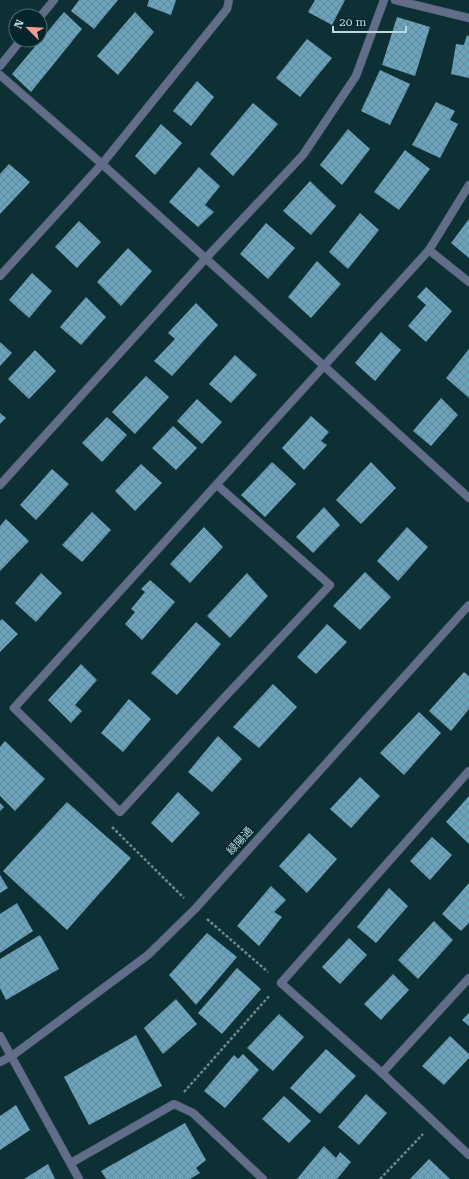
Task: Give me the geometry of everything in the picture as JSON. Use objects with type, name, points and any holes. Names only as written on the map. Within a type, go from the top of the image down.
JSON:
[{"type":"street","points":[[47,8],[54,0]]},
{"type":"street","points":[[0,276],[102,164],[227,9],[229,0]]},
{"type":"street","points":[[0,485],[206,258],[303,155],[356,76],[384,0]]},
{"type":"street","points":[[395,0],[469,18]]},
{"type":"street","points":[[0,66],[15,48]]},
{"type":"street","points":[[0,75],[102,164],[469,498]]},
{"type":"street","points":[[217,485],[330,585],[120,812],[14,708],[429,250],[469,185]]},
{"type":"street","points":[[429,250],[469,282]]},
{"type":"street","name":"緑陽通","points":[[0,1062],[12,1056],[148,955],[195,909],[469,605]]},
{"type":"street","points":[[469,771],[281,983],[382,1073],[469,1155]]},
{"type":"street","points":[[382,1073],[469,978]]},
{"type":"street","points":[[0,1036],[79,1179]]},
{"type":"street","points":[[71,1163],[174,1104],[193,1113],[263,1179]]},
{"type":"path","points":[[110,825],[195,909],[281,983],[174,1104]]},
{"type":"path","points":[[380,1179],[434,1122]]},
{"type":"building","points":[[79,0],[118,0],[94,29],[71,11]]},
{"type":"building","points":[[149,0],[176,0],[171,15],[147,6]]},
{"type":"building","points":[[315,0],[345,0],[332,25],[308,12]]},
{"type":"building","points":[[64,12],[82,29],[31,92],[12,74],[34,48],[48,48],[48,31]]},
{"type":"building","points":[[135,12],[154,32],[118,75],[97,56]]},
{"type":"building","points":[[397,17],[430,27],[415,76],[382,65]]},
{"type":"building","points":[[467,35],[469,36],[469,78],[451,74],[456,44],[464,45]]},
{"type":"building","points":[[307,39],[332,58],[300,97],[276,78]]},
{"type":"building","points":[[380,70],[410,84],[390,125],[361,111]]},
{"type":"building","points":[[197,81],[214,97],[191,126],[173,111]]},
{"type":"building","points":[[436,102],[455,111],[450,120],[458,124],[440,158],[412,145]]},
{"type":"building","points":[[253,103],[278,124],[233,176],[210,154]]},
{"type":"building","points":[[161,124],[182,143],[155,175],[135,156]]},
{"type":"building","points":[[348,129],[370,149],[342,185],[320,165]]},
{"type":"building","points":[[405,150],[430,169],[399,210],[374,192]]},
{"type":"building","points":[[9,164],[30,182],[0,214],[0,174]]},
{"type":"building","points":[[199,167],[220,186],[205,205],[214,212],[198,227],[169,202]]},
{"type":"building","points":[[310,181],[336,206],[311,235],[283,211]]},
{"type":"building","points":[[360,213],[379,230],[348,269],[329,252]]},
{"type":"building","points":[[469,219],[469,258],[451,243]]},
{"type":"building","points":[[79,221],[101,242],[77,268],[55,247]]},
{"type":"building","points":[[266,223],[295,248],[268,279],[240,254]]},
{"type":"building","points":[[128,248],[152,271],[121,306],[97,282]]},
{"type":"building","points":[[317,261],[341,284],[311,318],[288,297]]},
{"type":"building","points":[[32,273],[52,291],[29,318],[9,300]]},
{"type":"building","points":[[426,287],[452,311],[426,342],[408,326],[426,305],[417,297]]},
{"type":"building","points":[[86,297],[106,317],[81,345],[60,327]]},
{"type":"building","points":[[196,303],[218,325],[172,376],[154,361],[175,339],[168,333]]},
{"type":"building","points":[[381,332],[401,350],[375,381],[355,363]]},
{"type":"building","points":[[0,342],[12,353],[0,366]]},
{"type":"building","points":[[469,349],[469,398],[446,378]]},
{"type":"building","points":[[35,350],[56,371],[29,399],[8,379]]},
{"type":"building","points":[[235,355],[257,375],[231,403],[209,384]]},
{"type":"building","points":[[146,376],[169,397],[135,434],[112,412]]},
{"type":"building","points":[[441,398],[458,415],[431,446],[413,431]]},
{"type":"building","points":[[197,399],[222,422],[202,444],[177,421]]},
{"type":"building","points":[[0,413],[6,418],[0,424]]},
{"type":"building","points":[[311,416],[329,432],[321,441],[327,445],[304,470],[282,448]]},
{"type":"building","points":[[107,417],[127,435],[102,462],[82,443]]},
{"type":"building","points":[[173,426],[197,448],[176,470],[152,448]]},
{"type":"building","points":[[272,462],[296,484],[265,517],[241,495]]},
{"type":"building","points":[[371,462],[396,488],[361,524],[336,500]]},
{"type":"building","points":[[141,464],[162,483],[135,511],[115,491]]},
{"type":"building","points":[[52,469],[69,484],[36,520],[20,505]]},
{"type":"building","points":[[324,507],[340,525],[313,553],[296,537]]},
{"type":"building","points":[[92,512],[111,530],[82,562],[62,545]]},
{"type":"building","points":[[6,519],[29,541],[0,571],[0,526]]},
{"type":"building","points":[[204,527],[223,547],[190,583],[170,564]]},
{"type":"building","points":[[407,527],[428,547],[398,581],[377,561]]},
{"type":"building","points":[[365,572],[391,597],[360,630],[333,606]]},
{"type":"building","points":[[41,573],[62,593],[36,622],[15,603]]},
{"type":"building","points":[[247,573],[268,596],[230,638],[207,616]]},
{"type":"building","points":[[150,580],[175,602],[142,640],[125,624],[135,612],[131,609],[145,592],[141,589]]},
{"type":"building","points":[[2,619],[18,634],[0,652],[0,621]]},
{"type":"building","points":[[196,622],[221,644],[177,695],[151,673]]},
{"type":"building","points":[[327,624],[347,642],[316,674],[297,657]]},
{"type":"building","points":[[81,664],[97,680],[75,705],[82,711],[71,723],[48,700]]},
{"type":"building","points":[[464,672],[469,676],[469,709],[451,731],[429,711]]},
{"type":"building","points":[[273,684],[297,707],[259,748],[233,727]]},
{"type":"building","points":[[129,699],[151,719],[123,752],[101,733]]},
{"type":"building","points":[[419,712],[441,733],[404,775],[380,753]]},
{"type":"building","points":[[218,736],[242,759],[212,792],[188,772]]},
{"type":"building","points":[[5,741],[45,779],[15,811],[0,796],[0,747]]},
{"type":"building","points":[[360,777],[380,796],[351,828],[330,809]]},
{"type":"building","points":[[178,792],[200,813],[172,843],[151,823]]},
{"type":"building","points":[[469,796],[469,844],[446,822]]},
{"type":"building","points":[[67,802],[131,858],[67,930],[3,871]]},
{"type":"building","points":[[0,803],[4,807],[0,811]]},
{"type":"building","points":[[309,833],[337,859],[307,893],[279,866]]},
{"type":"building","points":[[432,837],[452,855],[430,880],[410,861]]},
{"type":"building","points":[[0,875],[8,888],[0,893]]},
{"type":"building","points":[[469,883],[469,923],[461,931],[442,914]]},
{"type":"building","points":[[271,886],[286,900],[274,912],[282,917],[259,946],[237,926]]},
{"type":"building","points":[[389,888],[408,906],[376,943],[357,927]]},
{"type":"building","points":[[17,903],[33,931],[0,953],[0,914]]},
{"type":"building","points":[[434,921],[453,940],[418,979],[398,960]]},
{"type":"building","points":[[207,933],[237,957],[196,1005],[169,975]]},
{"type":"building","points":[[40,935],[59,969],[6,1000],[0,988],[0,959]]},
{"type":"building","points":[[349,938],[367,955],[340,984],[322,967]]},
{"type":"building","points":[[237,968],[261,989],[222,1034],[198,1013]]},
{"type":"building","points":[[393,974],[409,990],[381,1020],[364,1004]]},
{"type":"building","points":[[176,999],[197,1024],[163,1054],[144,1028]]},
{"type":"building","points":[[469,1013],[469,1026],[462,1020]]},
{"type":"building","points":[[279,1014],[304,1037],[273,1071],[247,1048]]},
{"type":"building","points":[[136,1035],[162,1086],[89,1125],[64,1077]]},
{"type":"building","points":[[450,1036],[469,1054],[469,1058],[444,1085],[422,1066]]},
{"type":"building","points":[[326,1049],[356,1076],[320,1114],[290,1088]]},
{"type":"building","points":[[243,1054],[259,1070],[225,1108],[204,1091],[234,1055],[238,1059]]},
{"type":"building","points":[[366,1094],[387,1113],[359,1145],[338,1127]]},
{"type":"building","points":[[284,1096],[311,1121],[289,1143],[262,1119]]},
{"type":"building","points":[[16,1105],[30,1130],[0,1150],[0,1116]]},
{"type":"building","points":[[185,1123],[206,1160],[196,1168],[200,1173],[190,1179],[106,1179],[101,1171]]},
{"type":"building","points":[[324,1146],[336,1158],[340,1152],[351,1162],[337,1179],[297,1179]]},
{"type":"building","points":[[429,1159],[450,1179],[410,1179]]},
{"type":"building","points":[[48,1164],[55,1179],[24,1179]]}]
